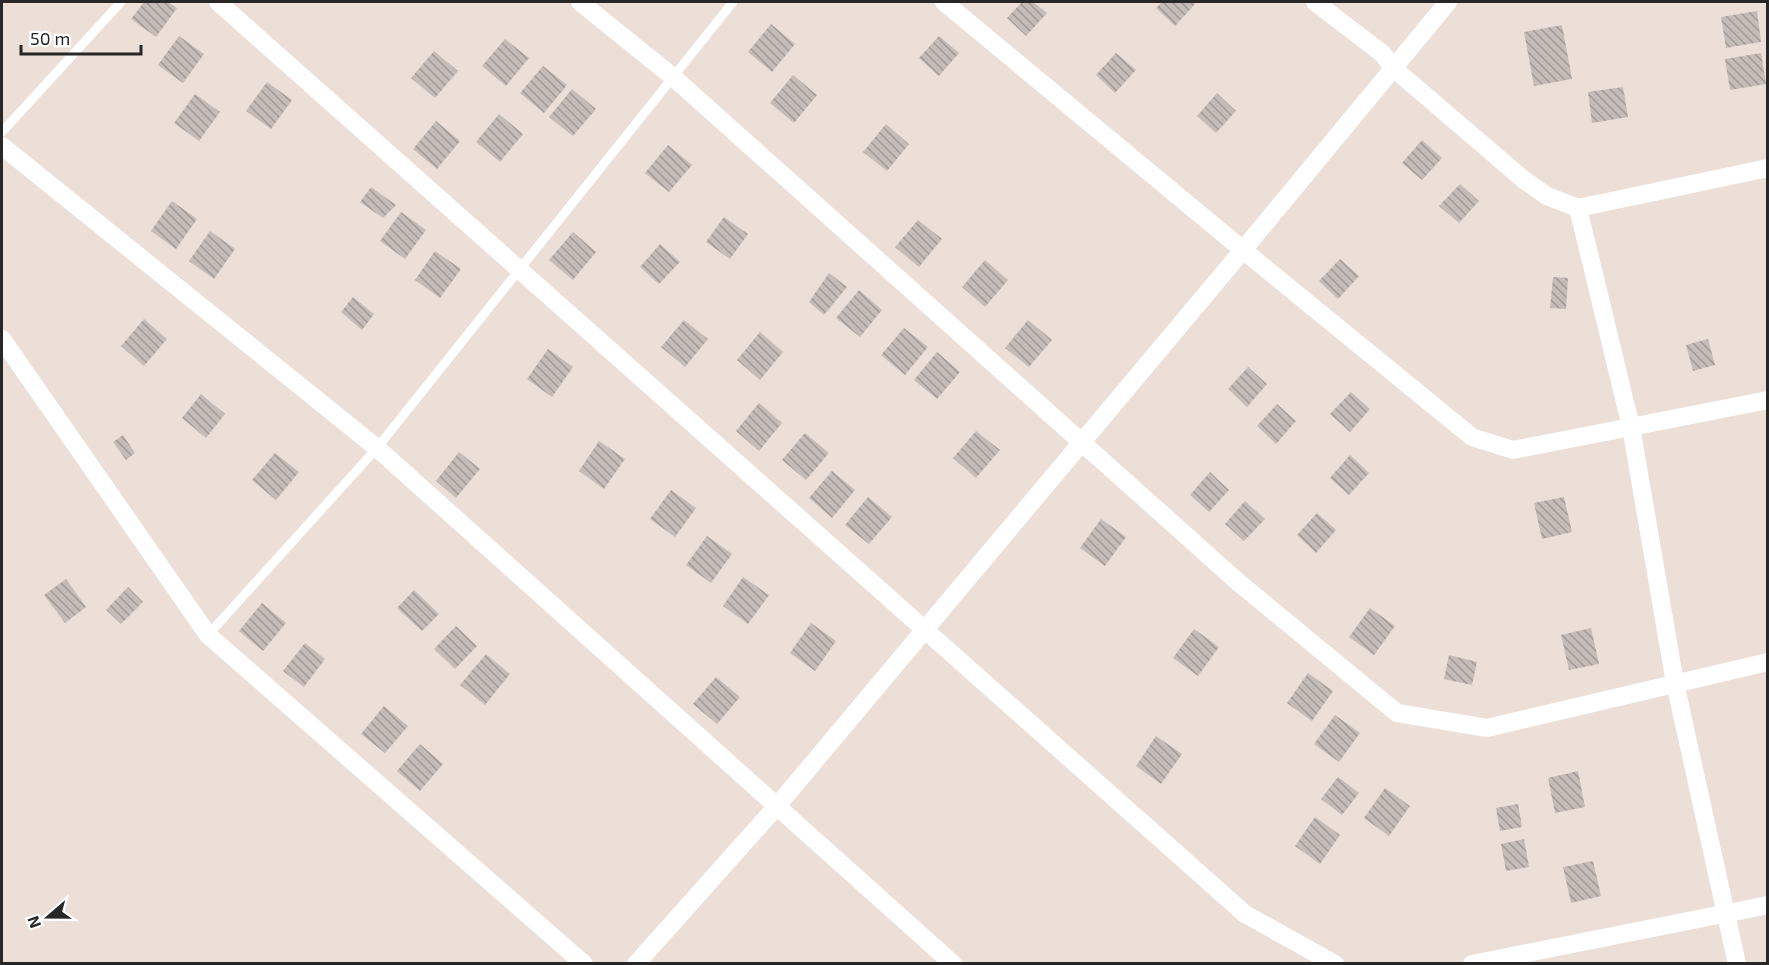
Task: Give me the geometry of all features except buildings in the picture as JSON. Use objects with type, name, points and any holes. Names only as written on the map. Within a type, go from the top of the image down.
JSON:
[{"type":"street","points":[[218,2],[1245,914],[1335,963]]},
{"type":"street","points":[[580,2],[673,77],[1238,582],[1397,713],[1487,728],[1767,662]]},
{"type":"street","points":[[944,2],[1472,437],[1513,450],[1767,400]]},
{"type":"street","points":[[1315,2],[1383,54],[1392,68],[1524,180],[1547,196],[1578,208],[1767,168]]},
{"type":"street","points":[[636,963],[777,806],[1448,2]]},
{"type":"street","points":[[2,146],[377,448],[952,963]]},
{"type":"street","points":[[1578,208],[1631,427],[1675,683],[1737,963]]},
{"type":"street","points":[[2,339],[208,635],[584,963]]},
{"type":"street","points":[[1472,963],[1767,905]]},
{"type":"lane","points":[[2,132],[121,2]]},
{"type":"lane","points":[[208,635],[377,448],[734,2]]}]
